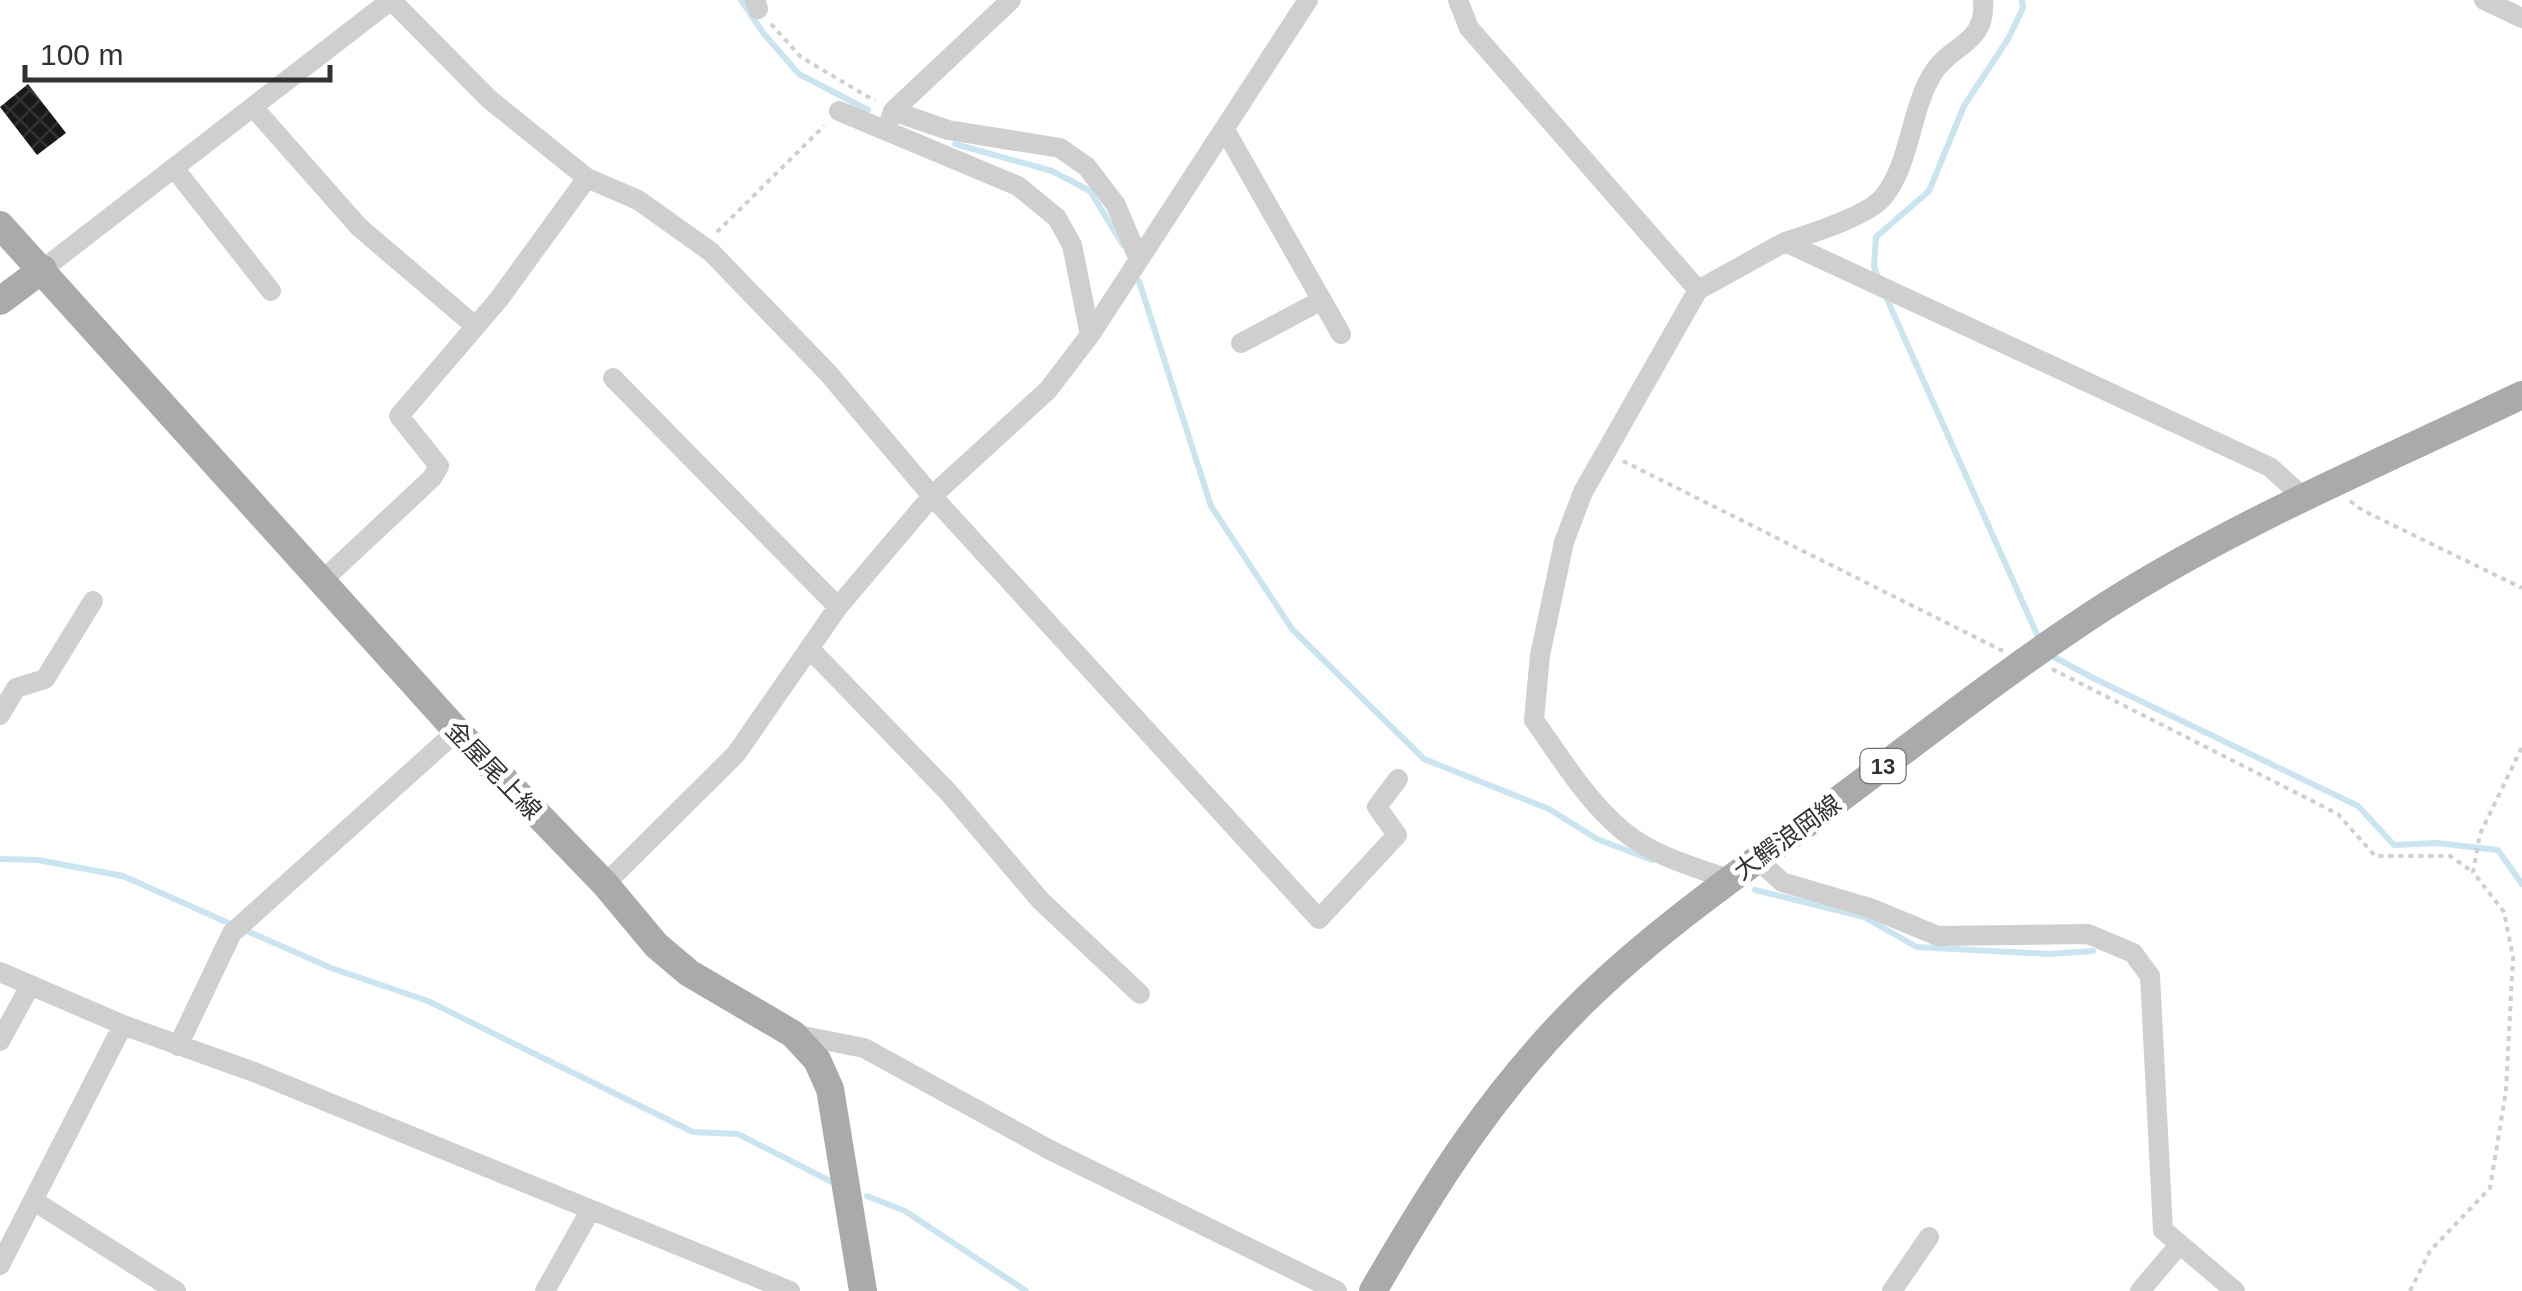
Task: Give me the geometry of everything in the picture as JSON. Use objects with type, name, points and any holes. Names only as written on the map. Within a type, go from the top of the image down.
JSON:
[{"type":"main road","name":"金屋尾上線","points":[[0,224],[457,732],[605,884],[656,945],[690,972],[793,1034],[817,1060],[830,1090],[863,1291]]},
{"type":"main road","points":[[0,301],[43,269]]},
{"type":"main road","name":"大鰐浪岡線","points":[[1373,1291],[1435,1184],[1522,1067],[1586,998],[1728,879],[2106,606],[2305,498],[2522,395]]},
{"type":"street","points":[[43,269],[391,0],[489,99],[587,178],[638,200],[702,246],[828,373],[932,496],[1319,919],[1397,835],[1377,807],[1398,779]]},
{"type":"street","points":[[889,121],[1011,0]]},
{"type":"street","points":[[605,884],[736,754],[838,607],[932,496],[1048,390],[1090,336],[1308,0]]},
{"type":"street","points":[[1458,0],[1469,28],[1698,290]]},
{"type":"street","points":[[1728,879],[1658,853],[1622,831],[1586,792],[1534,720],[1540,655],[1564,542],[1583,492],[1698,290],[1785,242],[1842,222],[1883,198],[1908,146],[1922,91],[1936,67],[1974,38],[1984,10],[1982,0]]},
{"type":"street","points":[[2484,0],[2522,18]]},
{"type":"street","points":[[253,108],[359,228],[475,326]]},
{"type":"street","points":[[839,112],[1060,148],[1087,166],[1116,206],[1139,260]]},
{"type":"street","points":[[889,121],[1018,186],[1057,218],[1072,245],[1090,336]]},
{"type":"street","points":[[1225,130],[1341,334]]},
{"type":"street","points":[[174,168],[271,291]]},
{"type":"street","points":[[324,580],[432,478],[439,466],[399,416],[500,298],[587,178]]},
{"type":"street","points":[[1785,242],[2270,467],[2305,498]]},
{"type":"street","points":[[1241,343],[1322,300]]},
{"type":"street","points":[[614,378],[838,607]]},
{"type":"street","points":[[0,715],[16,688],[46,679],[93,601]]},
{"type":"street","points":[[810,649],[949,794],[1041,900],[1140,994]]},
{"type":"street","points":[[178,1046],[239,928],[457,732]]},
{"type":"street","points":[[1758,860],[1782,882],[1870,908],[1938,936],[2088,934],[2133,953],[2150,976],[2163,1230],[2235,1291]]},
{"type":"street","points":[[0,972],[123,1025],[254,1072],[790,1291]]},
{"type":"street","points":[[0,1041],[30,986]]},
{"type":"street","points":[[0,1265],[123,1025]]},
{"type":"street","points":[[793,1034],[864,1048],[1050,1150],[1337,1291]]},
{"type":"street","points":[[34,1201],[176,1291]]},
{"type":"street","points":[[546,1291],[590,1211]]},
{"type":"street","points":[[1892,1291],[1929,1237]]},
{"type":"street","points":[[2140,1291],[2180,1245]]},
{"type":"path","points":[[757,5],[801,56],[889,121]]},
{"type":"path","points":[[702,246],[839,112]]},
{"type":"path","points":[[1605,452],[1999,646],[2023,663],[2338,814],[2375,856],[2450,856],[2473,872],[2504,912],[2513,957],[2506,1091],[2490,1188],[2430,1251],[2410,1291]]},
{"type":"path","points":[[2331,486],[2362,510],[2522,588]]},
{"type":"path","points":[[2473,872],[2480,834],[2522,747]]},
{"type":"building","points":[[28,84],[66,133],[37,155],[0,107]]},
{"type":"waterway","points":[[741,0],[799,74],[868,110]]},
{"type":"waterway","points":[[1879,280],[1874,267],[1876,237],[1929,191],[1964,106],[2008,39],[2023,8],[2022,0]]},
{"type":"waterway","points":[[955,144],[1052,171],[1090,191],[1123,245]]},
{"type":"waterway","points":[[1139,281],[1211,506],[1292,629],[1424,759],[1549,809],[1597,839],[1652,860]]},
{"type":"waterway","points":[[1886,297],[2040,641]]},
{"type":"waterway","points":[[2050,655],[2358,806],[2394,845],[2436,843],[2498,850],[2522,884]]},
{"type":"waterway","points":[[0,859],[38,860],[123,876],[233,925]]},
{"type":"waterway","points":[[1755,890],[1864,917],[1917,947],[2050,954],[2093,951]]},
{"type":"waterway","points":[[245,930],[331,968],[428,1001],[693,1132],[738,1134],[836,1184]]},
{"type":"waterway","points":[[867,1196],[905,1211],[1026,1291]]}]
